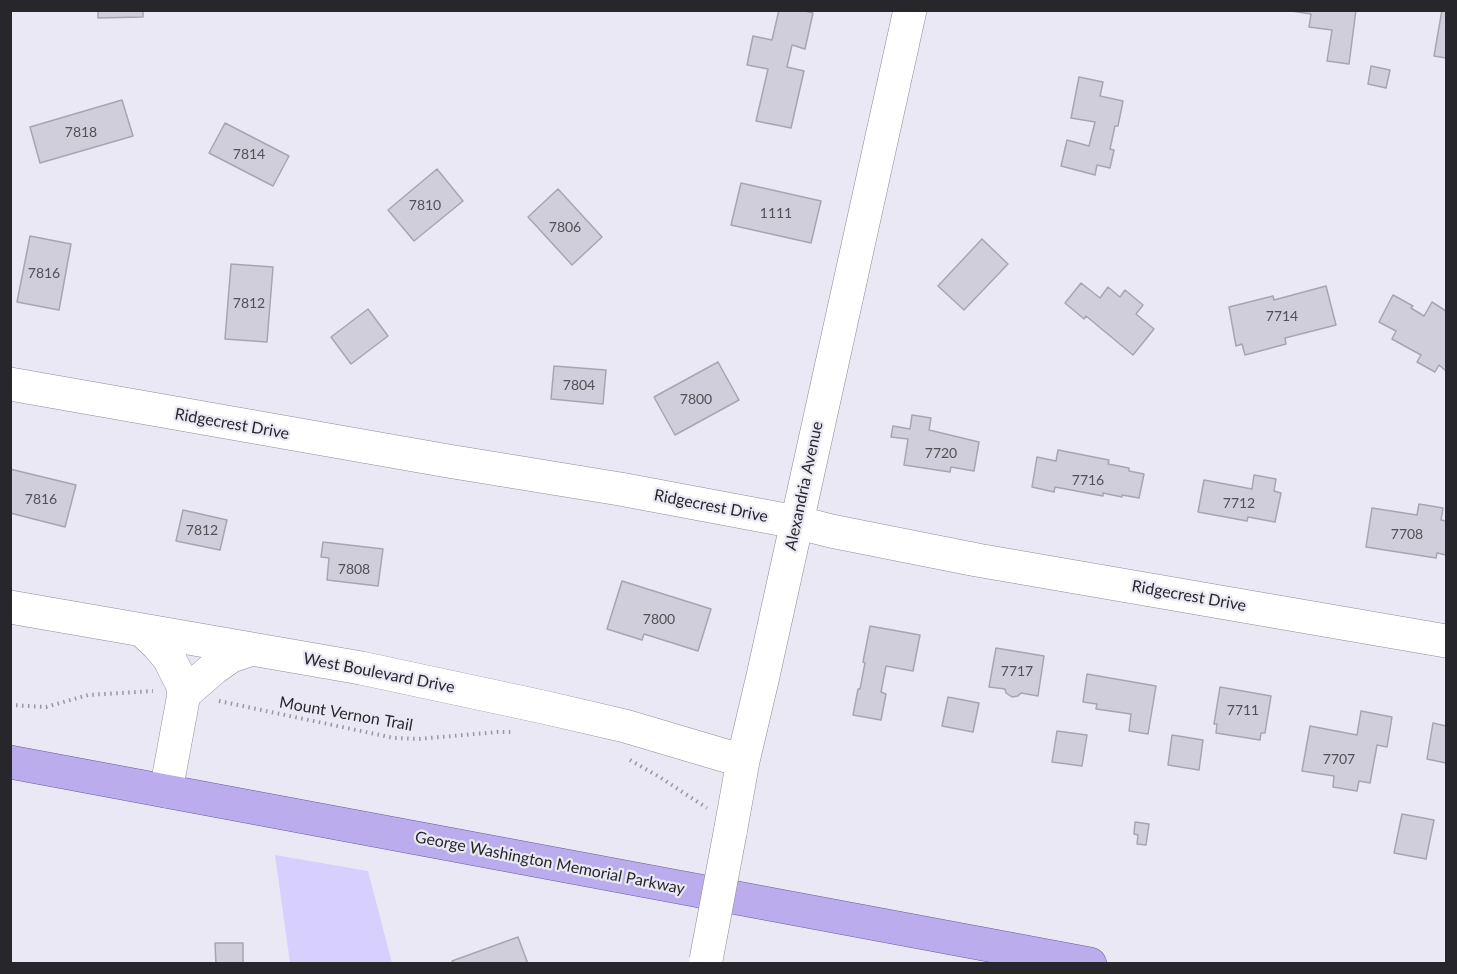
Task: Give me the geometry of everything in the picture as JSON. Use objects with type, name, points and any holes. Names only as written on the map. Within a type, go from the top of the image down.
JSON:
[{"type":"main road","name":"George Washington Memorial Parkway","points":[[10,762],[1090,963]]},
{"type":"street","name":"Alexandria Avenue","points":[[705,962],[743,761],[910,10]]},
{"type":"street","name":"Ridgecrest Drive","points":[[10,384],[620,489],[796,522],[977,560],[1446,641]]},
{"type":"street","name":"West Boulevard Drive","points":[[10,607],[361,668],[625,726],[743,761]]},
{"type":"street","points":[[142,630],[169,658],[182,684],[184,694],[166,791]]},
{"type":"street","points":[[184,694],[231,656],[252,649]]},
{"type":"path","name":"Mount Vernon Trail","points":[[10,705],[46,707],[88,695],[168,689],[394,738],[418,739],[498,732],[520,733]]},
{"type":"path","points":[[624,756],[658,776],[731,827]]},
{"type":"shaded area","points":[[275,855],[368,871],[392,963],[290,963]]},
{"type":"building","points":[[98,10],[143,10],[143,17],[98,18]]},
{"type":"building","points":[[779,10],[801,10],[813,13],[805,49],[792,45],[787,67],[804,71],[791,128],[756,121],[768,69],[747,65],[753,36],[772,40]]},
{"type":"building","points":[[1285,10],[1356,10],[1349,64],[1327,61],[1332,30],[1309,27],[1311,14]]},
{"type":"building","points":[[1442,10],[1446,10],[1446,58],[1434,56]]},
{"type":"building","points":[[1371,66],[1390,70],[1386,88],[1368,84]]},
{"type":"building","points":[[1079,77],[1103,82],[1100,96],[1123,101],[1110,149],[1114,150],[1110,168],[1097,165],[1095,175],[1061,166],[1067,140],[1089,146],[1095,122],[1071,118]]},
{"type":"building","points":[[122,100],[133,136],[40,163],[30,127]]},
{"type":"building","points":[[225,123],[289,156],[273,186],[209,153]]},
{"type":"building","points":[[437,169],[463,201],[414,241],[388,210]]},
{"type":"building","points":[[741,183],[821,201],[811,243],[731,225]]},
{"type":"building","points":[[558,189],[602,237],[572,265],[528,217]]},
{"type":"building","points":[[30,236],[71,244],[59,310],[17,302]]},
{"type":"building","points":[[982,239],[1008,264],[964,310],[938,286]]},
{"type":"building","points":[[231,264],[273,267],[267,342],[225,339]]},
{"type":"building","points":[[1081,283],[1100,298],[1108,287],[1120,297],[1125,290],[1143,305],[1136,314],[1154,329],[1133,355],[1086,316],[1084,319],[1065,303]]},
{"type":"building","points":[[1326,286],[1336,325],[1285,338],[1286,344],[1245,355],[1242,344],[1236,346],[1229,307],[1273,296],[1274,300]]},
{"type":"building","points":[[1393,295],[1413,306],[1411,308],[1424,316],[1432,302],[1446,311],[1446,371],[1439,365],[1435,372],[1417,362],[1421,355],[1392,339],[1396,331],[1379,322]]},
{"type":"building","points":[[368,309],[388,336],[351,364],[331,337]]},
{"type":"building","points":[[718,362],[739,400],[675,435],[654,397]]},
{"type":"building","points":[[554,366],[606,370],[603,404],[551,399]]},
{"type":"building","points":[[912,415],[931,418],[929,430],[979,442],[974,471],[951,467],[950,472],[904,465],[908,439],[891,437],[893,426],[910,429]]},
{"type":"building","points":[[1058,450],[1109,460],[1108,464],[1144,474],[1139,498],[1103,493],[1103,496],[1055,487],[1054,492],[1032,487],[1037,457],[1056,461]]},
{"type":"building","points":[[10,469],[76,485],[65,527],[10,513]]},
{"type":"building","points":[[1254,475],[1276,479],[1274,491],[1281,493],[1275,522],[1248,517],[1247,521],[1198,512],[1204,480],[1252,489]]},
{"type":"building","points":[[1419,504],[1443,508],[1441,520],[1446,521],[1446,555],[1437,553],[1436,558],[1366,547],[1372,508],[1417,515]]},
{"type":"building","points":[[183,510],[227,520],[220,550],[176,541]]},
{"type":"building","points":[[323,542],[383,549],[378,586],[327,580],[329,558],[321,557]]},
{"type":"building","points":[[622,581],[711,609],[698,651],[644,634],[642,640],[607,629]]},
{"type":"building","points":[[870,626],[920,635],[913,671],[886,666],[881,692],[886,694],[881,720],[853,715],[865,663],[863,662]]},
{"type":"building","points":[[996,648],[1044,656],[1038,696],[1021,693],[1012,697],[1006,693],[1005,689],[989,687]]},
{"type":"building","points":[[1087,674],[1156,686],[1148,734],[1129,731],[1131,714],[1096,709],[1097,704],[1083,702]]},
{"type":"building","points":[[1220,687],[1271,696],[1265,733],[1261,733],[1260,740],[1216,733],[1217,724],[1214,724]]},
{"type":"building","points":[[948,697],[979,703],[973,732],[942,726]]},
{"type":"building","points":[[1361,711],[1392,717],[1387,747],[1377,745],[1370,783],[1359,781],[1357,791],[1333,787],[1334,776],[1302,771],[1310,726],[1357,735]]},
{"type":"building","points":[[1433,723],[1446,726],[1446,763],[1427,759]]},
{"type":"building","points":[[1057,731],[1087,735],[1082,766],[1052,762]]},
{"type":"building","points":[[1172,735],[1203,740],[1199,770],[1168,765]]},
{"type":"building","points":[[1402,814],[1434,820],[1426,859],[1394,853]]},
{"type":"building","points":[[1135,822],[1149,824],[1146,845],[1137,844],[1138,835],[1134,834]]},
{"type":"building","points":[[518,937],[528,964],[454,964],[452,961]]},
{"type":"building","points":[[215,943],[243,943],[243,964],[216,964]]}]
